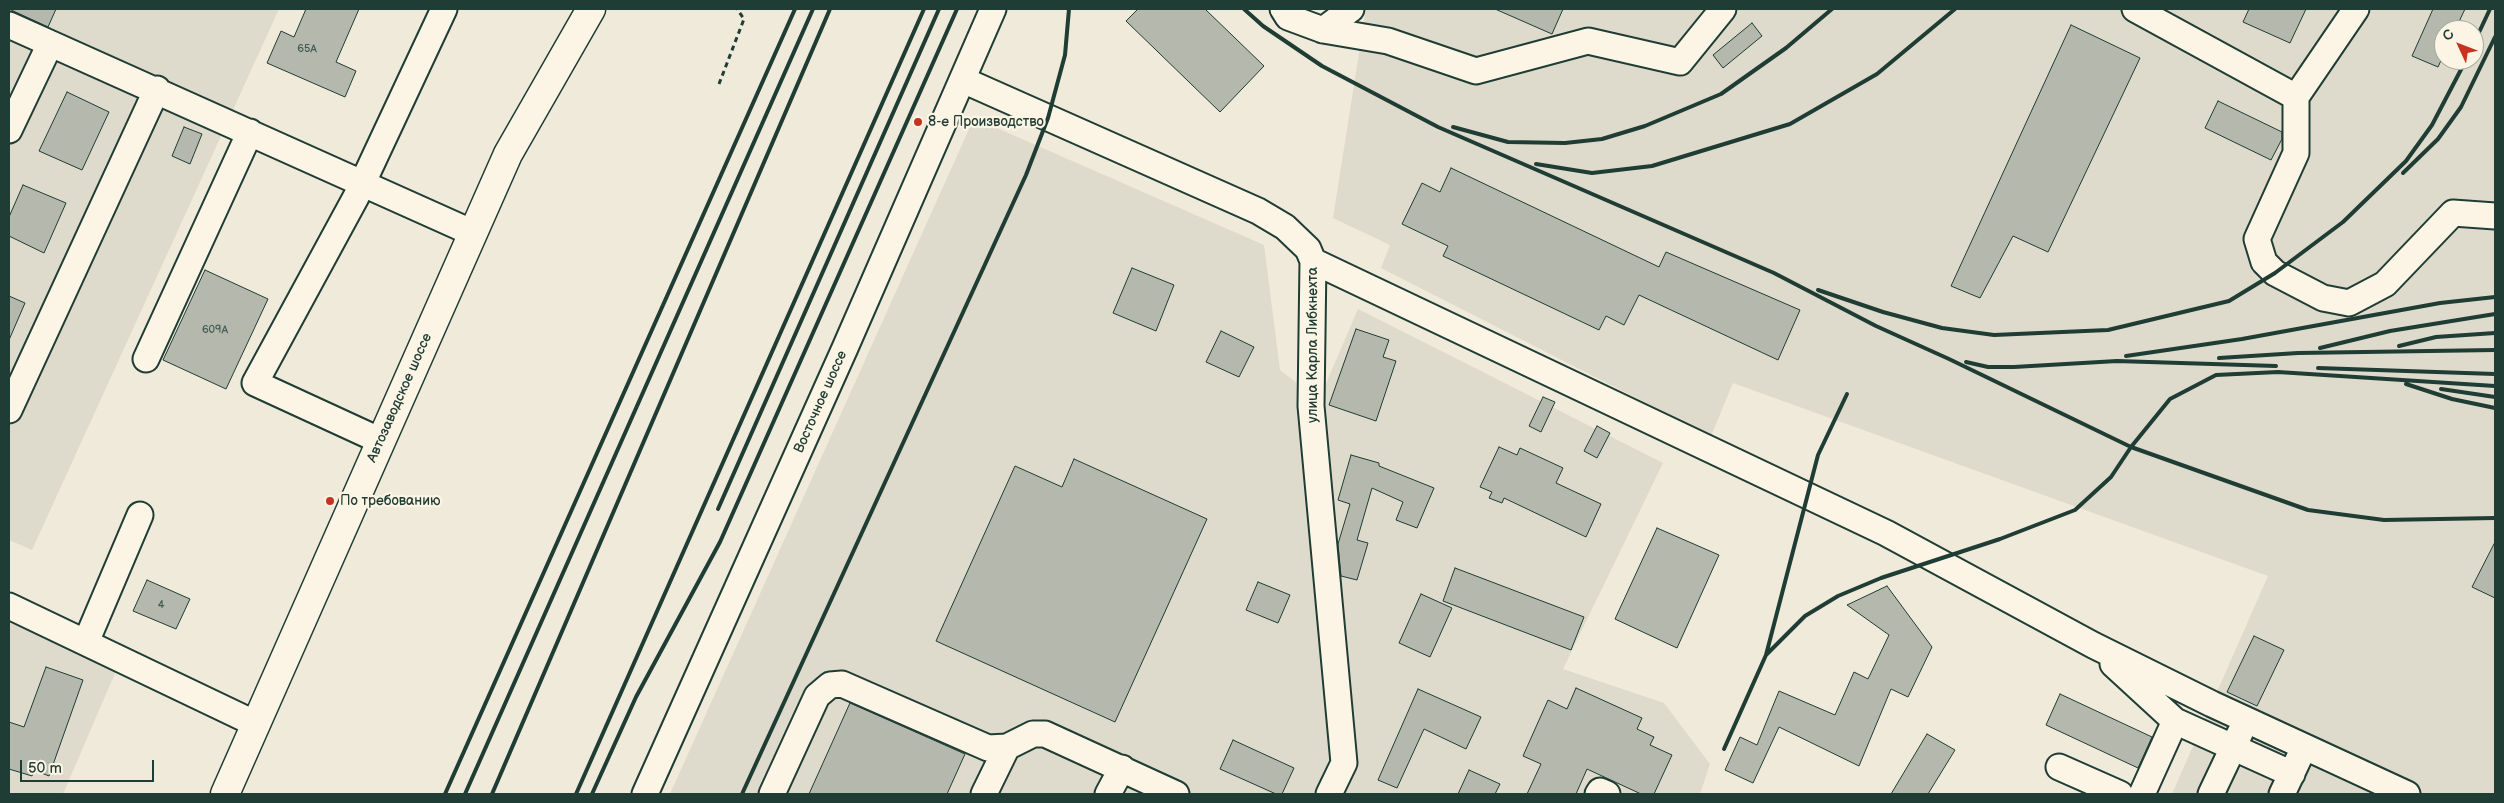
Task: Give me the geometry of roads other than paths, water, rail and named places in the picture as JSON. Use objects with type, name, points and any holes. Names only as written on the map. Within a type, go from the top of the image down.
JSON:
[{"type":"main road","name":"Автозаводское шоссе","points":[[225,794],[508,154],[591,9]]},
{"type":"street","points":[[381,441],[255,383],[362,183],[444,9]]},
{"type":"street","name":"Восточное шоссе","points":[[645,794],[993,9]]},
{"type":"street","points":[[1283,9],[1288,16],[1323,30],[1388,41],[1476,71],[1588,41],[1680,62],[1723,9]]},
{"type":"street","points":[[2135,9],[2296,98]]},
{"type":"street","points":[[2356,9],[2296,98],[2296,153],[2257,239],[2264,262],[2274,273],[2323,298],[2349,303],[2385,284],[2453,213],[2495,216]]},
{"type":"street","points":[[1323,30],[1350,10]]},
{"type":"street","points":[[9,25],[157,89],[473,233]]},
{"type":"street","points":[[9,130],[50,44]]},
{"type":"street","name":"улица Карла Либкнехта","points":[[963,80],[1272,218],[1299,238],[1308,249],[1313,261],[1311,406],[1344,763],[1329,794]]},
{"type":"street","points":[[9,410],[157,89]]},
{"type":"street","points":[[146,359],[250,132]]},
{"type":"street","points":[[1313,261],[1886,533],[2093,646],[2407,794]]},
{"type":"street","points":[[86,642],[140,515]]},
{"type":"street","points":[[9,606],[256,724]]},
{"type":"street","points":[[2093,646],[2175,721],[2233,747],[2287,784],[2304,747]]},
{"type":"street","points":[[772,794],[817,696],[830,685],[842,684],[988,748],[1007,747],[1032,734],[1045,734],[1176,794]]},
{"type":"street","points":[[2211,794],[2246,719]]},
{"type":"street","points":[[2142,794],[2175,721]]},
{"type":"street","points":[[984,794],[1007,747]]},
{"type":"street","points":[[2058,767],[2120,794]]},
{"type":"street","points":[[1108,794],[1122,768]]},
{"type":"street","points":[[1598,794],[1600,791],[1607,794]]},
{"type":"railway","points":[[445,794],[795,9]]},
{"type":"railway","points":[[465,794],[813,9]]},
{"type":"railway","points":[[492,794],[830,9]]},
{"type":"railway","points":[[576,794],[924,9]]},
{"type":"railway","points":[[718,509],[939,9]]},
{"type":"railway","points":[[592,794],[636,697],[720,542],[957,9]]},
{"type":"railway","points":[[742,794],[1026,175],[1048,118],[1065,55],[1069,9]]},
{"type":"railway","points":[[1244,9],[1263,26],[1322,66],[1438,127],[1774,273],[1876,326],[2131,447],[2308,510],[2384,520],[2495,518]]},
{"type":"railway","points":[[1453,127],[1508,142],[1565,143],[1602,139],[1645,126],[1721,94],[1786,48],[1832,9]]},
{"type":"railway","points":[[1536,164],[1592,173],[1652,166],[1790,124],[1877,74],[1955,9]]},
{"type":"railway","points":[[2484,22],[2490,9]]},
{"type":"railway","points":[[2403,173],[2438,139],[2461,107],[2495,37]]},
{"type":"railway","points":[[1818,290],[1883,312],[1942,328],[1994,335],[2108,330],[2229,301],[2275,273],[2343,222],[2406,161],[2432,125],[2461,70]]},
{"type":"railway","points":[[2126,356],[2242,339],[2440,303],[2495,297]]},
{"type":"railway","points":[[2320,348],[2390,331],[2495,314]]},
{"type":"railway","points":[[2399,346],[2436,337],[2495,333]]},
{"type":"railway","points":[[2219,358],[2298,353],[2495,350]]},
{"type":"railway","points":[[1966,362],[1988,367],[2117,361],[2276,366]]},
{"type":"railway","points":[[2318,368],[2495,374]]},
{"type":"railway","points":[[1766,655],[1805,616],[1838,596],[1881,578],[2000,539],[2075,510],[2111,477],[2131,447],[2170,399],[2216,375],[2278,372],[2495,386]]},
{"type":"railway","points":[[2406,384],[2452,399],[2495,408]]},
{"type":"railway","points":[[2441,389],[2495,397]]},
{"type":"railway","points":[[1724,749],[1766,655],[1818,455],[1847,394]]},
{"type":"place","name":"8-е Производство","points":[[918,122]]},
{"type":"place","name":"По требованию","points":[[330,501]]}]
